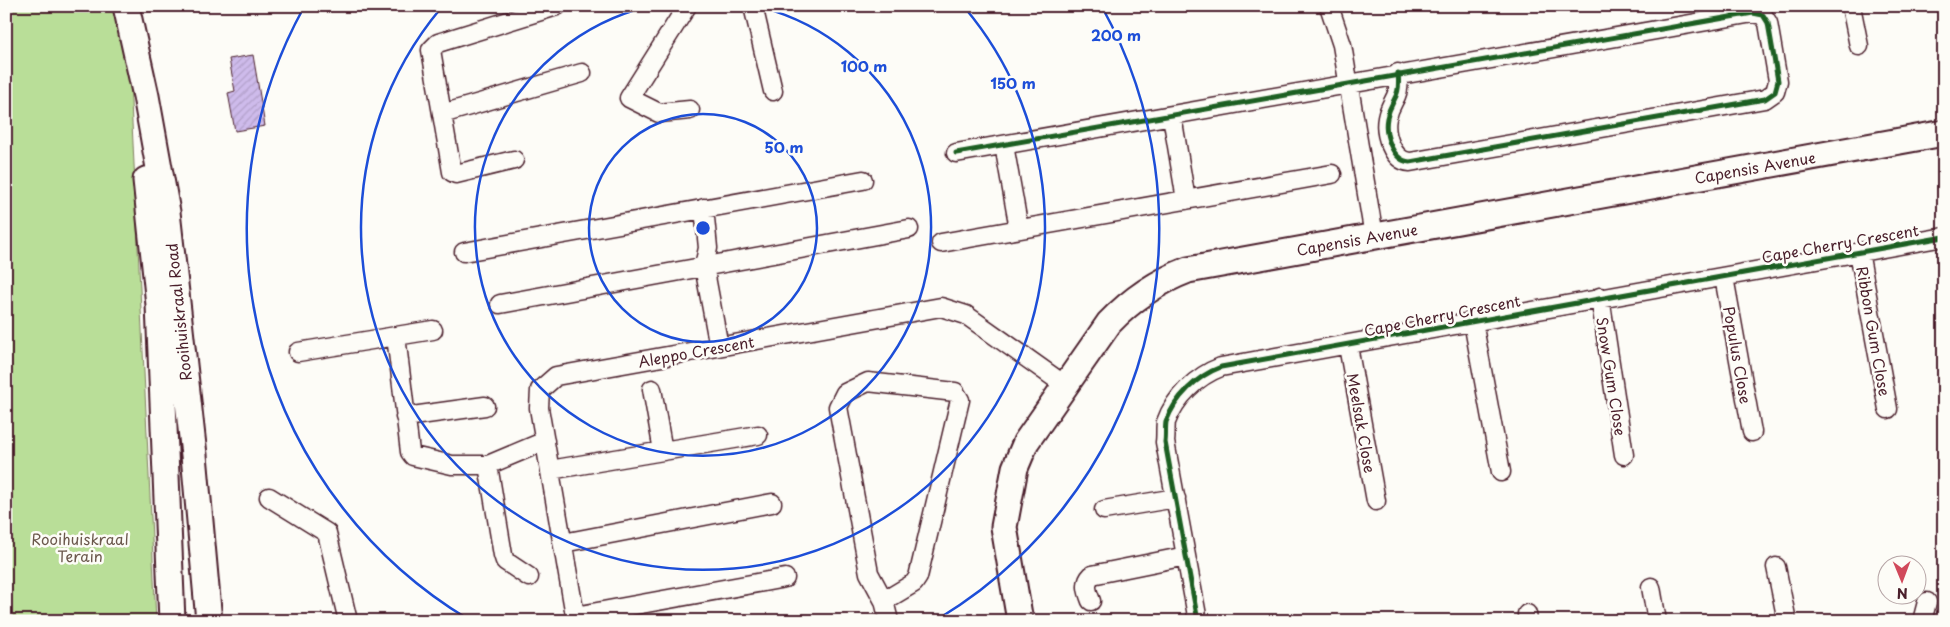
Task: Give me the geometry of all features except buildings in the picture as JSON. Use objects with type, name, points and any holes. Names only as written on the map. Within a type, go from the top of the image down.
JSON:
[{"type":"main road","name":"Rooihuiskraal Road","points":[[122,6],[130,81],[144,165],[159,305],[172,621]]},
{"type":"main road","name":"Rooihuiskraal Road","points":[[126,6],[146,96],[167,212],[194,455],[209,621]]},
{"type":"main road","name":"Capensis Avenue","points":[[1020,621],[1004,520],[1015,468],[1026,442],[1103,331],[1120,311],[1174,275],[1188,270],[1944,133]]},
{"type":"street","points":[[514,160],[456,174],[452,172],[431,50],[434,45],[557,6]]},
{"type":"street","points":[[687,6],[628,96],[630,100],[659,113],[690,110]]},
{"type":"street","points":[[753,6],[773,91]]},
{"type":"street","points":[[1329,6],[1338,30],[1374,236]]},
{"type":"street","points":[[1850,6],[1859,46]]},
{"type":"street","points":[[956,153],[1172,116],[1398,73],[1753,13],[1763,15],[1768,23],[1778,81],[1775,92],[1766,99],[1410,162],[1400,160],[1396,155],[1390,142],[1387,128],[1387,118],[1399,91],[1398,73]]},
{"type":"street","points":[[442,114],[582,73]]},
{"type":"street","points":[[1172,116],[1186,200]]},
{"type":"street","points":[[1004,145],[1019,229]]},
{"type":"street","points":[[941,243],[1332,174]]},
{"type":"street","points":[[464,252],[863,180]]},
{"type":"street","points":[[704,208],[708,248],[704,266],[719,347]]},
{"type":"street","points":[[500,304],[909,229]]},
{"type":"street","name":"Cape Cherry Crescent","points":[[1198,621],[1165,442],[1166,423],[1177,403],[1195,381],[1209,372],[1221,367],[1348,346],[1600,298],[1944,237]]},
{"type":"street","name":"Ribbon Gum Close","points":[[1859,252],[1888,409]]},
{"type":"street","name":"Populus Close","points":[[1724,277],[1752,432]]},
{"type":"street","name":"Snow Gum Close","points":[[1600,298],[1624,455]]},
{"type":"street","name":"Aleppo Crescent","points":[[576,618],[538,400],[540,390],[551,379],[609,366],[941,308],[966,315],[1066,386]]},
{"type":"street","points":[[1473,322],[1501,472]]},
{"type":"street","points":[[298,352],[433,330]]},
{"type":"street","points":[[396,336],[410,452],[413,456],[452,465],[488,465],[545,441]]},
{"type":"street","name":"Meelsak Close","points":[[1348,346],[1376,501]]},
{"type":"street","points":[[884,601],[914,584],[918,577],[960,400],[955,392],[873,381],[864,382],[845,393],[838,407],[870,573],[884,601],[888,621]]},
{"type":"street","points":[[652,389],[663,451]]},
{"type":"street","points":[[406,417],[485,406]]},
{"type":"street","points":[[550,470],[758,435]]},
{"type":"street","points":[[488,465],[505,561],[529,577]]},
{"type":"street","points":[[269,497],[327,533],[348,621]]},
{"type":"street","points":[[1104,510],[1176,498]]},
{"type":"street","points":[[563,543],[772,503]]},
{"type":"street","points":[[1091,601],[1086,588],[1088,580],[1092,575],[1186,556]]},
{"type":"street","points":[[1776,567],[1787,621]]},
{"type":"street","points":[[576,618],[784,578]]},
{"type":"street","points":[[1651,587],[1657,621]]},
{"type":"street","points":[[1922,621],[1926,604]]},
{"type":"green space","name":"Rooihuiskraal Terain","points":[[6,6],[114,6],[130,81],[156,621],[6,621]]},
{"type":"cycle path","points":[[956,153],[1753,13],[1763,15],[1768,23],[1778,81],[1775,92],[1765,99],[1410,162],[1398,157],[1394,152],[1388,138],[1386,124],[1389,111],[1397,94],[1399,82],[1398,73]]},
{"type":"cycle path","points":[[1198,621],[1165,442],[1166,422],[1175,404],[1188,388],[1212,371],[1221,367],[1944,237]]}]
